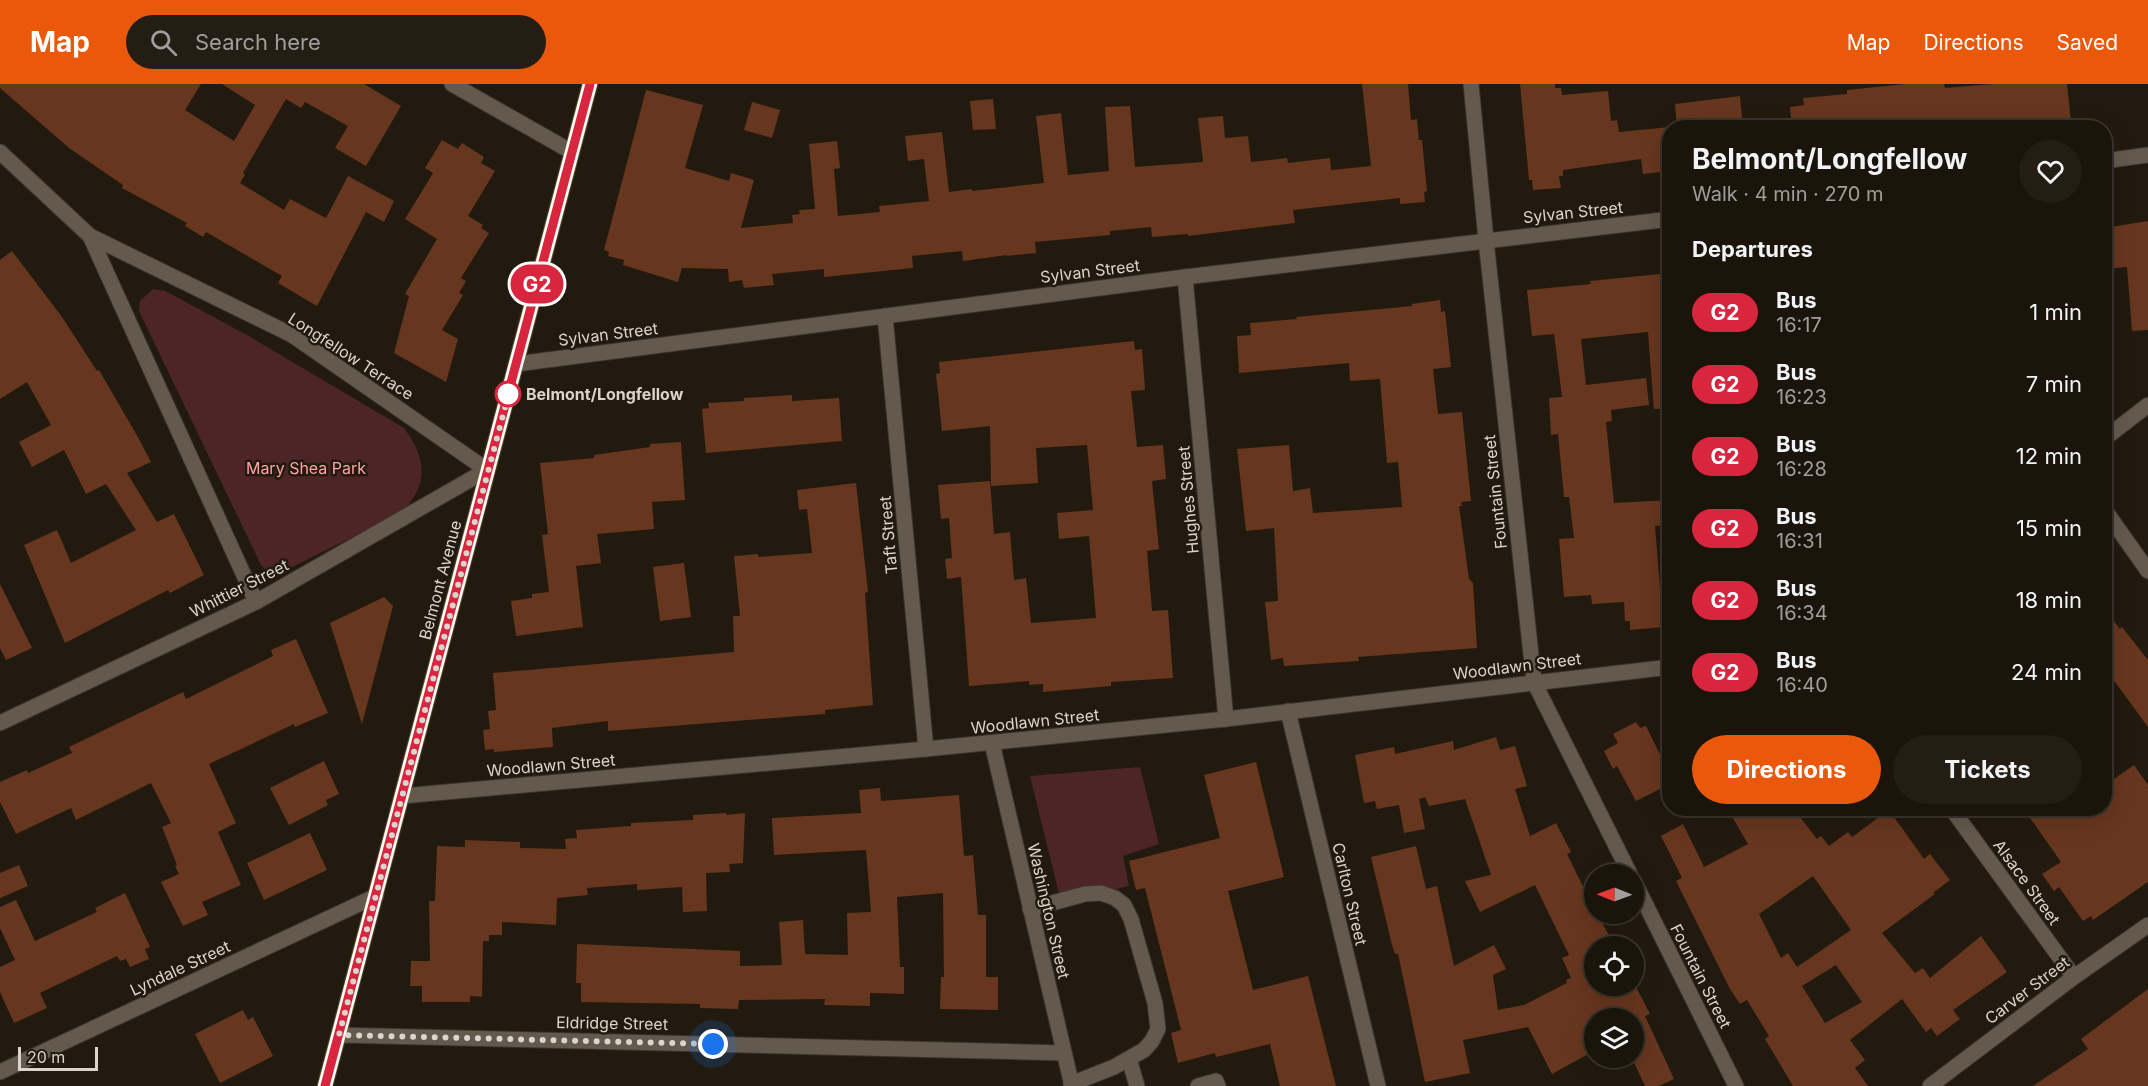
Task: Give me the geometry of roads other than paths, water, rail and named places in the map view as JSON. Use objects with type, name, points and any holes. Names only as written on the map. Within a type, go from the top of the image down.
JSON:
[{"type":"main road","name":"Belmont Avenue","points":[[325,1086],[590,84]]},
{"type":"street","points":[[452,84],[572,152]]},
{"type":"street","name":"Fountain Street","points":[[1472,84],[1486,240],[1534,682],[1625,864]]},
{"type":"street","name":"Longfellow Terrace","points":[[0,152],[90,236],[292,335],[487,470]]},
{"type":"street","points":[[2112,160],[2148,155]]},
{"type":"street","name":"Sylvan Street","points":[[516,364],[1185,277],[1662,220]]},
{"type":"street","name":"Longfellow Terrace","points":[[90,236],[256,602]]},
{"type":"street","name":"Hughes Street","points":[[1185,277],[1226,719]]},
{"type":"street","name":"Taft Street","points":[[885,316],[926,749]]},
{"type":"street","points":[[2112,433],[2148,405]]},
{"type":"street","name":"Whittier Street","points":[[0,723],[256,602],[487,470]]},
{"type":"street","points":[[2112,520],[2148,571]]},
{"type":"street","name":"Woodlawn Street","points":[[402,796],[992,743],[1226,719],[1662,668]]},
{"type":"street","name":"Carlton Street","points":[[1288,711],[1378,1086]]},
{"type":"street","name":"Washington Street","points":[[992,743],[1072,1085]]},
{"type":"street","name":"Alsace Street","points":[[1957,816],[2074,977]]},
{"type":"street","points":[[1030,909],[1085,894],[1101,893],[1115,898],[1124,905],[1131,919],[1158,1016],[1158,1029],[1144,1050],[1072,1085]]},
{"type":"street","name":"Lyndale Street","points":[[0,1072],[376,896]]},
{"type":"street","name":"Fountain Street","points":[[1644,901],[1736,1086]]},
{"type":"street","name":"Carver Street","points":[[1930,1086],[2074,977],[2148,926]]},
{"type":"street","name":"Eldridge Street","points":[[339,1035],[1064,1053]]},
{"type":"street","points":[[1129,1059],[1137,1086]]},
{"type":"street","points":[[1198,1086],[1216,1081],[1218,1086]]},
{"type":"place","name":"Belmont/Longfellow","points":[[508,394]]},
{"type":"park label","name":"Mary Shea Park","points":[[306,468]]}]
